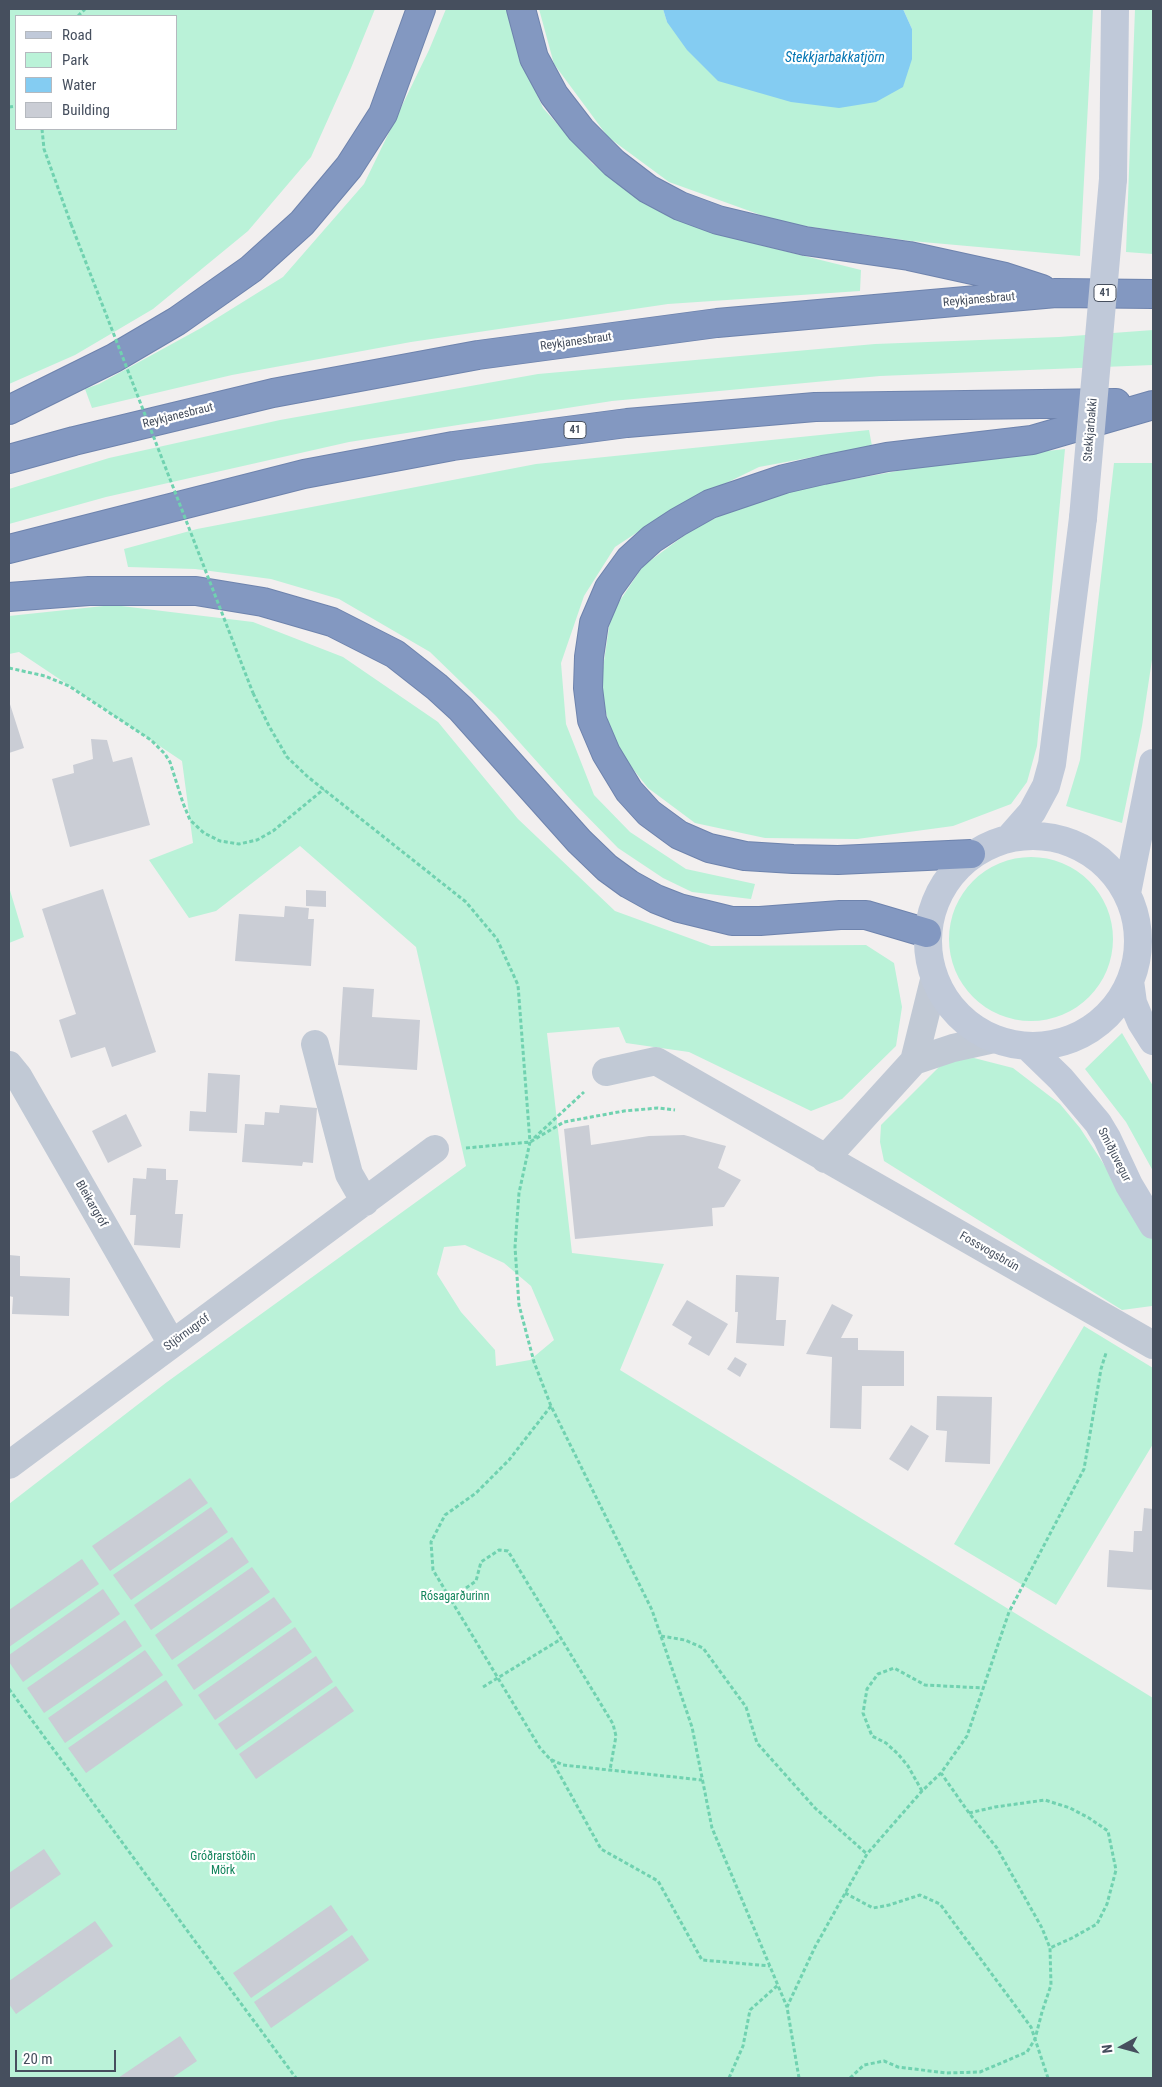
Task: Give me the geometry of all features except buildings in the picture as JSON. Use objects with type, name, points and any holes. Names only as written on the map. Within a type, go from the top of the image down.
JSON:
[{"type":"highway","points":[[9,410],[114,358],[176,320],[251,269],[302,223],[349,167],[383,114],[421,9]]},
{"type":"highway","points":[[521,9],[534,58],[554,96],[581,130],[614,163],[648,189],[680,206],[718,220],[804,241],[909,256],[1005,277],[1056,293]]},
{"type":"highway","name":"Reykjanesbraut","points":[[9,459],[74,441],[273,393],[478,355],[717,323],[1056,293],[1153,294]]},
{"type":"highway","points":[[971,854],[838,860],[793,860],[745,856],[709,848],[678,835],[649,814],[630,791],[606,753],[592,720],[588,688],[589,657],[594,623],[609,588],[630,559],[652,539],[678,522],[719,501],[784,479],[878,459],[1032,440],[1153,404]]},
{"type":"highway","name":"41","points":[[9,549],[304,474],[453,446],[627,423],[815,407],[1153,404]]},
{"type":"highway","points":[[9,597],[89,590],[196,591],[262,602],[332,622],[395,654],[438,687],[460,708],[579,841],[607,868],[629,884],[656,899],[679,908],[732,921],[760,921],[840,914],[866,915],[927,933]]},
{"type":"main road","name":"Stekkjarbakki","points":[[1010,837],[1032,812],[1046,786],[1052,764],[1083,518],[1113,179],[1116,9]]},
{"type":"main road","points":[[1127,893],[1153,763]]},
{"type":"main road","points":[[1032,835],[1055,838],[1078,845],[1097,857],[1114,874],[1127,893],[1135,914],[1138,936],[1136,959],[1130,981],[1120,1000],[1106,1017],[1089,1030],[1070,1040],[1056,1044],[1027,1046],[994,1039],[969,1025],[949,1005],[934,980],[928,957],[927,933],[934,902],[949,876],[971,854],[989,844],[1010,837],[1032,835]]},
{"type":"main road","points":[[1130,981],[1133,1003],[1141,1022],[1153,1041]]},
{"type":"main road","name":"Smiðjuvegur","points":[[1027,1046],[1061,1079],[1098,1123],[1139,1204],[1153,1225]]},
{"type":"street","points":[[825,1159],[914,1061],[934,980]]},
{"type":"street","points":[[914,1061],[953,1048],[994,1039]]},
{"type":"street","points":[[315,1044],[349,1174],[365,1202]]},
{"type":"street","name":"Fossvogsbrún","points":[[606,1072],[656,1062],[1153,1345]]},
{"type":"street","name":"Bleikargróf","points":[[9,1064],[18,1076],[172,1344]]},
{"type":"street","name":"Stjörnugróf","points":[[9,1465],[435,1149]]},
{"type":"path","points":[[42,130],[46,156],[71,224],[253,692],[287,757],[324,789],[466,902],[497,939],[518,986],[530,1142],[520,1193],[515,1247],[519,1305],[534,1362],[551,1406],[652,1610],[692,1727],[712,1828],[787,2007],[799,2078]]},
{"type":"path","points":[[9,668],[45,676],[69,686],[151,740],[170,762],[190,820],[204,833],[220,841],[238,844],[257,840],[273,831],[324,789]]},
{"type":"path","points":[[435,1149],[530,1142],[606,1072]]},
{"type":"path","points":[[787,2007],[815,1947],[867,1854],[922,1790],[941,1773],[967,1736],[1009,1612],[1084,1469],[1101,1370],[1107,1352]]},
{"type":"path","points":[[551,1406],[509,1460],[476,1493],[445,1514],[431,1542],[433,1570],[540,1748],[550,1759],[601,1849],[658,1881],[702,1960],[770,1966]]},
{"type":"path","points":[[450,1599],[476,1581],[481,1562],[499,1550],[508,1552],[613,1724],[616,1736],[610,1770]]},
{"type":"path","points":[[661,1636],[685,1640],[703,1648],[746,1707],[756,1743],[815,1808],[867,1854]]},
{"type":"path","points":[[484,1688],[561,1639]]},
{"type":"path","points":[[922,1790],[908,1766],[898,1754],[886,1743],[872,1736],[863,1713],[867,1689],[878,1674],[894,1668],[925,1686],[983,1688]]},
{"type":"path","points":[[9,1689],[296,2078]]},
{"type":"path","points":[[550,1759],[563,1765],[702,1780]]},
{"type":"path","points":[[850,2078],[864,2065],[884,2061],[898,2067],[946,2073],[980,2072],[1027,2052],[1036,2039],[1042,2012],[1052,1985],[1050,1948],[1042,1928],[997,1848],[969,1814],[941,1773]]},
{"type":"path","points":[[969,1814],[995,1807],[1045,1800],[1070,1808],[1108,1831],[1116,1870],[1106,1904],[1097,1924],[1050,1948]]},
{"type":"path","points":[[845,1894],[873,1908],[920,1895],[940,1904],[1031,2027],[1048,2078]]},
{"type":"path","points":[[729,2078],[734,2071],[743,2046],[750,2010],[778,1985]]},
{"type":"green space","points":[[9,9],[375,9],[311,157],[248,231],[153,309],[75,355],[9,384]]},
{"type":"green space","points":[[446,9],[509,9],[521,59],[543,108],[593,164],[658,209],[752,243],[861,270],[860,291],[668,304],[411,342],[232,375],[92,408],[85,389],[99,384],[201,328],[283,277],[364,184],[429,50]]},
{"type":"green space","points":[[539,9],[663,9],[667,22],[912,29],[903,9],[1093,9],[1080,256],[911,241],[783,223],[669,182],[608,137],[554,64]]},
{"type":"green space","points":[[1135,9],[1153,9],[1153,254],[1126,252]]},
{"type":"green space","points":[[1153,330],[1153,365],[880,376],[612,401],[349,442],[106,497],[9,524],[9,489],[109,458],[280,420],[538,374],[875,344],[1059,337]]},
{"type":"green space","points":[[869,430],[872,446],[759,467],[671,510],[615,547],[584,596],[561,663],[566,724],[594,795],[630,832],[686,869],[755,884],[751,899],[692,892],[663,878],[618,848],[573,802],[496,716],[430,652],[339,599],[271,579],[195,569],[128,567],[124,549],[197,529],[536,464]]},
{"type":"green space","points":[[1065,449],[1037,746],[1027,782],[1011,804],[953,826],[857,839],[765,838],[695,823],[648,788],[614,745],[600,688],[611,614],[643,566],[693,529],[740,506],[805,488],[941,463]]},
{"type":"green space","points":[[1114,463],[1153,463],[1153,653],[1142,726],[1122,823],[1066,806],[1080,760]]},
{"type":"green space","points":[[113,605],[253,622],[343,657],[438,722],[518,819],[615,911],[711,946],[866,945],[894,963],[902,1007],[896,1046],[842,1099],[811,1111],[689,1052],[626,1043],[619,1027],[547,1033],[572,1253],[664,1264],[620,1370],[1153,1698],[1153,2078],[9,2078],[9,1504],[167,1382],[466,1166],[416,947],[300,846],[216,911],[189,918],[149,860],[193,843],[182,761],[19,652],[9,654],[9,616]],"holes":[[[465,1245],[504,1263],[531,1286],[554,1340],[530,1360],[496,1366],[495,1350],[461,1312],[437,1274],[444,1247]]]},
{"type":"green space","points":[[1039,857],[1055,860],[1070,866],[1095,887],[1104,900],[1110,915],[1113,939],[1112,955],[1104,978],[1083,1003],[1070,1012],[1055,1018],[1023,1021],[1007,1018],[985,1008],[962,985],[950,955],[949,931],[952,915],[962,893],[985,870],[1015,858]]},
{"type":"green space","points":[[9,887],[24,937],[9,943]]},
{"type":"green space","points":[[1122,1033],[1153,1086],[1153,1171],[1126,1122],[1085,1069]]},
{"type":"green space","points":[[974,1058],[1013,1068],[1060,1104],[1080,1128],[1153,1239],[1152,1306],[1122,1310],[884,1161],[880,1142],[881,1125],[939,1067],[958,1059]]},
{"type":"green space","points":[[1084,1326],[1153,1368],[1153,1444],[1056,1605],[954,1544]]},
{"type":"water","name":"Stekkjarbakkatjörn","points":[[663,9],[903,9],[912,29],[912,59],[903,87],[876,102],[839,108],[791,102],[718,81],[687,50],[667,22]]},
{"type":"park label","name":"Rósagarðurinn","points":[[455,1597]]},
{"type":"park label","name":"Gróðrarstöðin Mörk","points":[[223,1864]]}]
